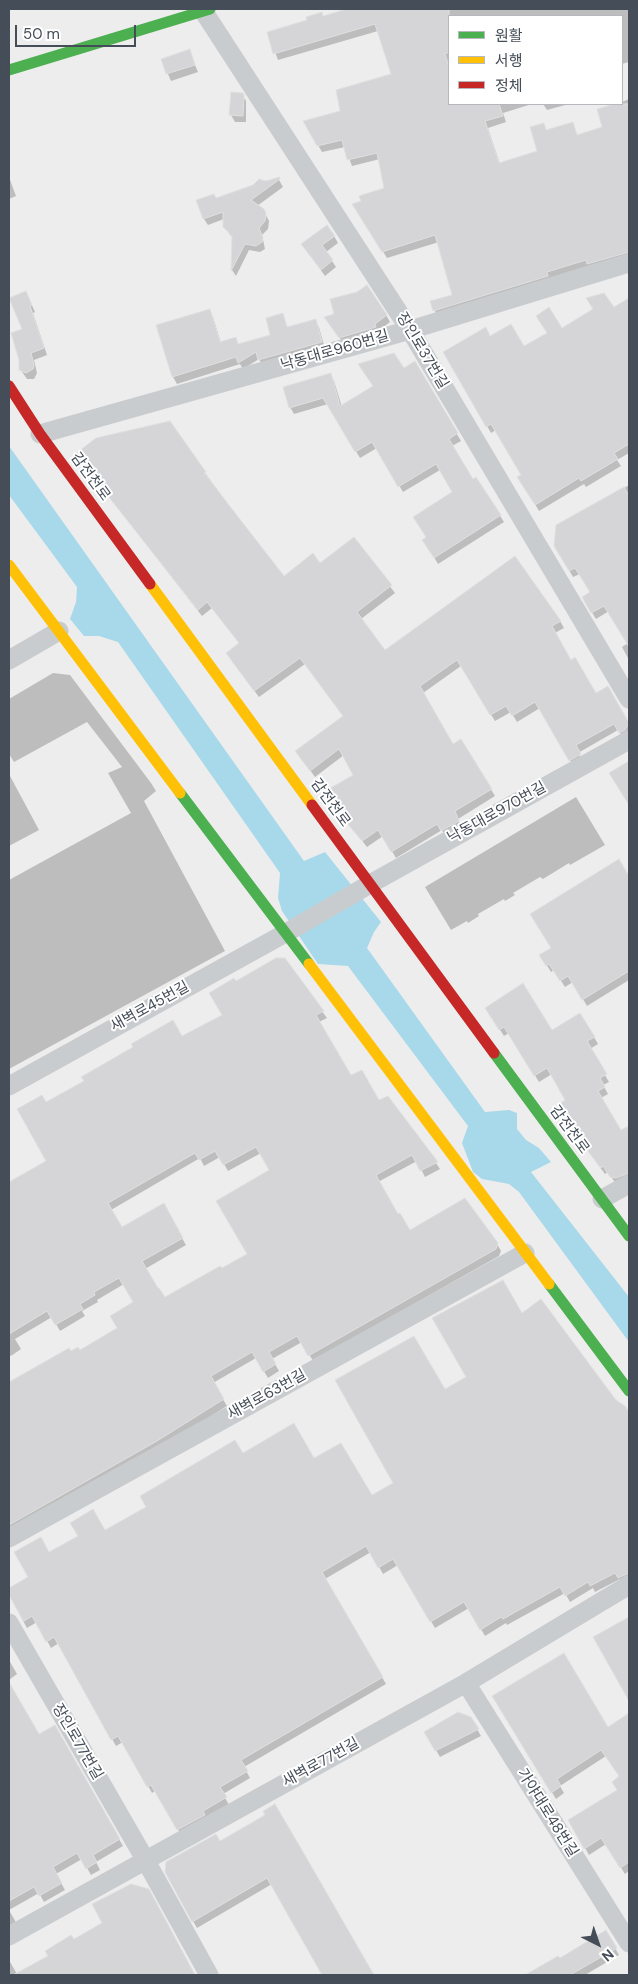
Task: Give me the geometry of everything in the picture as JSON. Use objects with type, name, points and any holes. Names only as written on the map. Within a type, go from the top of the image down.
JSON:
[{"type":"street","points":[[9,70],[205,10]]},
{"type":"street","name":"장인로37번길","points":[[205,10],[410,330],[629,699]]},
{"type":"street","name":"낙동대로960번길","points":[[40,434],[410,330],[629,263]]},
{"type":"street","name":"감전천로","points":[[9,386],[40,434],[367,885],[629,1236]]},
{"type":"street","points":[[9,565],[288,931],[629,1391]]},
{"type":"street","points":[[9,660],[59,632]]},
{"type":"street","name":"낙동대로970번길","points":[[288,931],[367,885],[629,740]]},
{"type":"street","name":"새벽로45번길","points":[[9,1086],[288,931]]},
{"type":"street","points":[[602,1199],[629,1184]]},
{"type":"street","name":"새벽로63번길","points":[[9,1538],[525,1253]]},
{"type":"street","name":"새벽로77번길","points":[[9,1936],[466,1683],[629,1585]]},
{"type":"street","name":"장인로77번길","points":[[9,1623],[146,1861],[209,1975]]},
{"type":"street","name":"가야대로48번길","points":[[466,1683],[629,1943]]},
{"type":"water","points":[[9,446],[304,861],[325,852],[381,922],[367,948],[485,1112],[509,1110],[517,1113],[517,1129],[526,1140],[539,1148],[551,1162],[531,1172],[629,1297],[629,1342],[519,1192],[509,1184],[482,1179],[473,1172],[462,1143],[468,1126],[348,966],[318,964],[282,911],[278,898],[280,873],[118,642],[99,636],[84,636],[70,619],[76,602],[77,587],[9,495]]},
{"type":"building","points":[[347,9],[449,9],[448,52],[445,54],[448,64],[448,105],[499,105],[503,116],[485,121],[499,163],[537,151],[530,127],[544,123],[546,130],[573,122],[577,135],[602,127],[597,109],[611,105],[629,104],[629,252],[587,264],[586,260],[547,272],[548,276],[433,311],[430,301],[452,295],[435,235],[382,252],[352,204],[361,201],[359,196],[384,188],[377,153],[347,160],[342,140],[317,146],[303,121],[340,111],[336,90],[391,74],[375,24],[273,54],[267,32],[307,20],[306,17],[322,12],[323,16]]},
{"type":"building","points":[[190,49],[195,65],[166,74],[161,59]]},
{"type":"building","points":[[231,92],[243,93],[244,95],[243,116],[229,115]]},
{"type":"building","points":[[279,177],[280,179],[251,200],[264,209],[266,213],[265,221],[259,228],[263,238],[262,242],[256,246],[245,244],[231,271],[232,235],[223,227],[223,212],[203,219],[196,200],[214,194],[216,198],[253,185],[259,179],[266,181]]},
{"type":"building","points":[[327,225],[335,236],[322,245],[333,260],[321,270],[301,244]]},
{"type":"building","points":[[367,285],[387,315],[375,324],[376,327],[339,338],[324,317],[334,314],[330,299],[357,292]]},
{"type":"building","points":[[26,291],[32,305],[30,306],[44,348],[31,353],[33,369],[26,373],[19,370],[19,360],[11,333],[22,329],[9,298]]},
{"type":"building","points":[[604,293],[614,307],[629,298],[629,444],[614,453],[618,459],[581,481],[579,478],[535,505],[517,477],[521,475],[491,424],[486,427],[443,352],[486,327],[490,336],[511,324],[524,346],[547,333],[536,316],[549,307],[562,328],[593,309],[586,298]]},
{"type":"building","points":[[210,309],[220,342],[236,337],[238,344],[270,335],[266,318],[283,313],[287,327],[316,319],[322,342],[258,360],[256,352],[238,363],[236,357],[172,377],[156,325]]},
{"type":"building","points":[[394,353],[404,368],[415,361],[458,433],[449,439],[473,479],[476,477],[501,515],[434,558],[422,540],[426,537],[413,517],[452,492],[436,464],[398,487],[372,442],[355,452],[323,398],[289,408],[283,387],[331,373],[340,406],[373,386],[358,364]]},
{"type":"building","points":[[170,421],[206,472],[204,473],[284,576],[313,553],[320,563],[354,537],[392,585],[357,612],[385,650],[515,556],[561,621],[552,626],[571,660],[575,657],[596,693],[608,686],[629,723],[625,730],[619,733],[614,724],[576,745],[581,754],[569,761],[535,702],[512,716],[506,706],[490,715],[457,660],[420,686],[453,744],[461,739],[492,789],[455,811],[459,821],[441,831],[437,824],[391,852],[378,830],[362,841],[336,810],[327,790],[353,775],[339,749],[310,771],[295,751],[343,716],[300,658],[254,691],[226,653],[239,643],[207,602],[198,610],[75,454],[96,438]]},
{"type":"building","points":[[624,487],[629,496],[629,647],[604,606],[591,613],[582,597],[590,592],[575,568],[569,571],[554,546],[556,525]]},
{"type":"building","points":[[629,761],[629,805],[609,773]]},
{"type":"building","points":[[619,859],[629,876],[629,971],[582,1000],[568,976],[560,981],[549,964],[546,966],[539,955],[551,948],[530,914]]},
{"type":"building","points":[[276,958],[285,958],[324,1011],[316,1015],[351,1075],[362,1070],[379,1100],[388,1096],[438,1162],[420,1171],[412,1155],[376,1175],[398,1214],[400,1213],[410,1230],[465,1198],[498,1243],[496,1249],[308,1356],[297,1336],[269,1352],[276,1364],[263,1372],[252,1352],[211,1376],[224,1399],[157,1441],[9,1525],[9,1382],[69,1348],[71,1351],[78,1347],[80,1350],[117,1328],[110,1316],[133,1302],[119,1278],[94,1292],[95,1295],[80,1304],[83,1309],[55,1325],[47,1311],[9,1334],[9,1182],[46,1161],[17,1109],[42,1095],[46,1102],[84,1081],[81,1077],[133,1047],[131,1044],[173,1020],[182,1036],[222,1015],[209,993],[234,978],[236,981]],"holes":[[[256,1147],[269,1170],[216,1201],[247,1254],[222,1268],[220,1266],[165,1297],[142,1261],[183,1238],[164,1203],[122,1227],[108,1203],[195,1153],[199,1160],[215,1151],[223,1165]]]},
{"type":"building","points":[[523,983],[552,1030],[580,1013],[595,1037],[587,1041],[607,1074],[600,1078],[605,1087],[598,1091],[621,1130],[629,1126],[629,1173],[616,1178],[610,1177],[603,1166],[601,1168],[555,1107],[565,1100],[547,1068],[534,1076],[504,1027],[499,1030],[485,1008]]},
{"type":"building","points":[[503,1280],[522,1313],[541,1299],[616,1400],[625,1406],[629,1412],[629,1573],[618,1578],[615,1573],[590,1586],[588,1582],[565,1596],[560,1587],[503,1619],[501,1617],[480,1630],[464,1602],[430,1622],[393,1559],[378,1568],[366,1546],[322,1572],[383,1677],[241,1760],[248,1771],[220,1787],[227,1797],[203,1811],[205,1815],[177,1830],[151,1785],[147,1787],[118,1736],[111,1740],[54,1637],[46,1642],[32,1616],[24,1621],[9,1595],[9,1588],[28,1577],[14,1552],[41,1537],[49,1552],[78,1536],[70,1523],[93,1509],[105,1530],[146,1507],[140,1496],[235,1440],[243,1453],[294,1423],[314,1458],[341,1443],[372,1495],[393,1483],[335,1380],[414,1336],[445,1389],[466,1377],[432,1318]]},
{"type":"building","points":[[629,1617],[629,1701],[593,1637]]},
{"type":"building","points":[[564,1653],[608,1727],[629,1713],[629,1862],[620,1868],[601,1838],[584,1849],[568,1820],[617,1790],[612,1782],[619,1776],[601,1750],[557,1779],[561,1786],[551,1793],[492,1696]]},
{"type":"building","points":[[9,1682],[39,1734],[55,1725],[120,1839],[93,1855],[97,1862],[86,1869],[77,1853],[53,1867],[62,1883],[39,1896],[34,1887],[9,1901]]},
{"type":"building","points":[[458,1712],[471,1717],[479,1729],[435,1751],[424,1732]]},
{"type":"building","points":[[275,1804],[374,1975],[322,1975],[267,1878],[192,1922],[165,1872],[166,1862],[216,1834],[220,1841],[265,1815],[263,1811]]},
{"type":"building","points":[[131,1884],[149,1889],[195,1975],[13,1975],[48,1956],[45,1951],[71,1935],[74,1939],[102,1923],[92,1904]]},
{"type":"building","points":[[606,1930],[617,1948],[570,1975],[525,1975],[558,1956],[560,1958]]},
{"type":"traffic: fast","points":[[9,70],[210,9]]},
{"type":"traffic: fast","points":[[180,793],[309,964]]},
{"type":"traffic: fast","points":[[494,1053],[629,1236]]},
{"type":"traffic: fast","points":[[549,1284],[629,1391]]},
{"type":"traffic: slow","points":[[9,565],[180,793]]},
{"type":"traffic: slow","points":[[150,584],[312,805]]},
{"type":"traffic: slow","points":[[309,964],[549,1284]]},
{"type":"traffic: jam","points":[[9,386],[40,434],[150,584]]},
{"type":"traffic: jam","points":[[312,805],[494,1053]]}]
